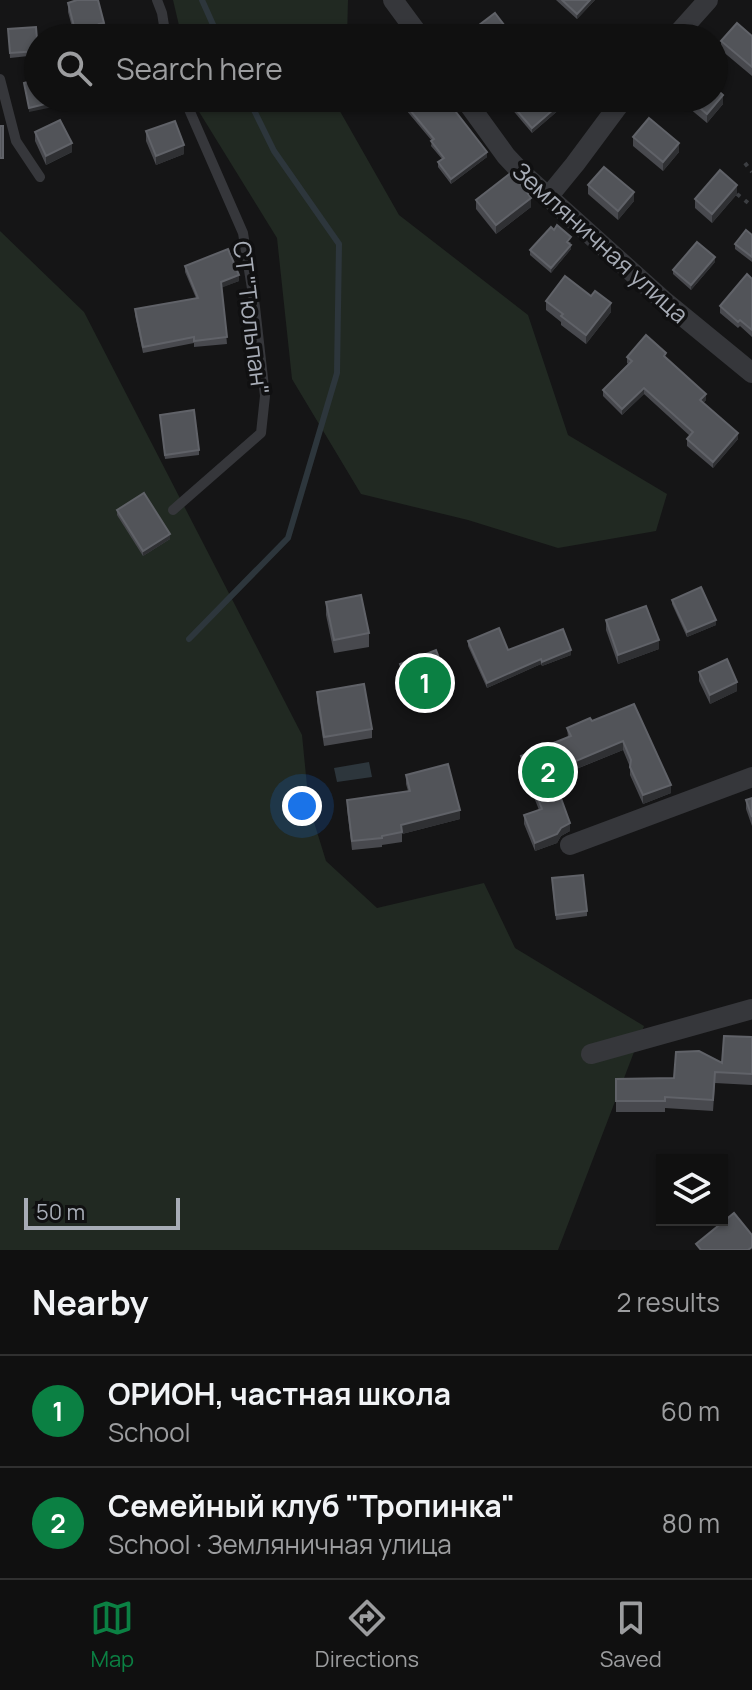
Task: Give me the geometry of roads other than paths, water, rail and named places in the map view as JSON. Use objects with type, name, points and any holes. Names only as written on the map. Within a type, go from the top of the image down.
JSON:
[{"type":"street","points":[[393,0],[411,24]]},
{"type":"street","points":[[687,24],[708,0]]},
{"type":"street","name":"Земляничная улица","points":[[474,112],[523,174],[663,300],[752,373]]},
{"type":"street","points":[[548,197],[614,112]]},
{"type":"street","points":[[570,845],[752,777]]},
{"type":"street","points":[[591,1054],[752,1009]]},
{"type":"lane","points":[[157,0],[164,24]]},
{"type":"lane","points":[[0,79],[16,141],[40,177]]},
{"type":"lane","name":"СТ \"Тюльпан\"","points":[[173,510],[261,433],[265,396],[243,233],[190,112]]},
{"type":"waterway","points":[[202,0],[213,24]]},
{"type":"waterway","points":[[189,639],[288,538],[337,373],[339,244],[274,151],[255,112]]},
{"type":"place","name":"ОРИОН, частная школа","points":[[425,683]]},
{"type":"place","name":"Семейный клуб \"Тропинка\"","points":[[548,772]]}]
